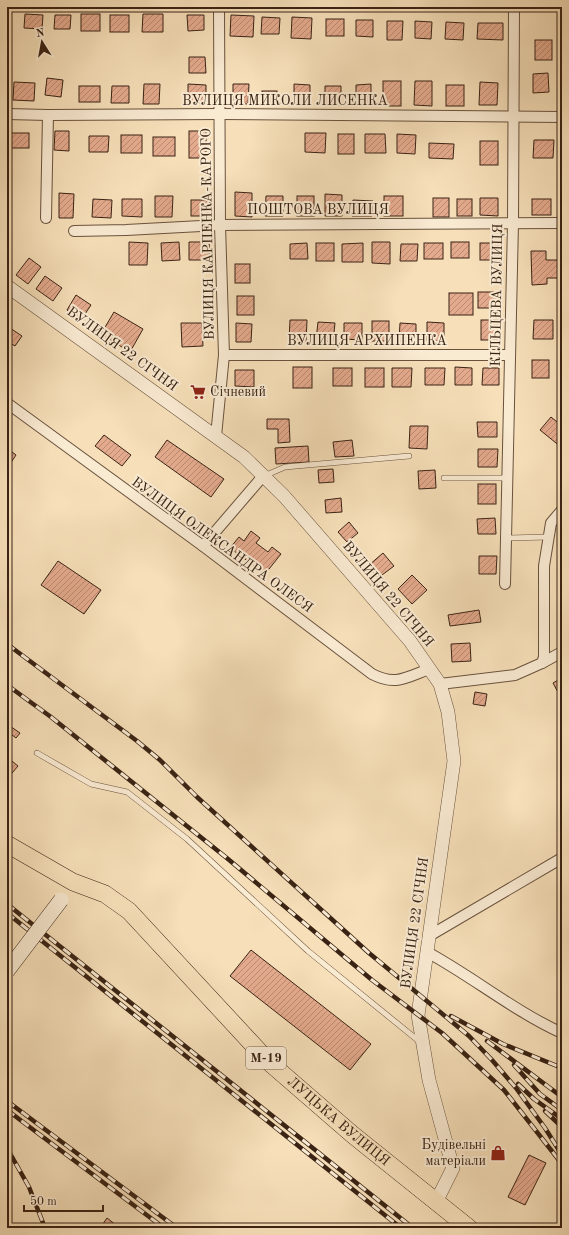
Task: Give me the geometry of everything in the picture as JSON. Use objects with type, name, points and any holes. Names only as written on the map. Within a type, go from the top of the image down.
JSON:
[{"type":"highway","name":"ЛУЦЬКА ВУЛИЦЯ","points":[[7,844],[73,882],[105,894],[129,911],[270,1063],[352,1135],[469,1228]]},
{"type":"main road","points":[[7,970],[61,900]]},
{"type":"street","name":"ВУЛИЦЯ КАРПЕНКА-КАРОГО","points":[[216,436],[224,355],[220,225],[219,7]]},
{"type":"street","name":"КІЛЬЦЕВА ВУЛИЦЯ","points":[[505,584],[513,223],[514,7]]},
{"type":"street","name":"ВУЛИЦЯ МИКОЛИ ЛИСЕНКА","points":[[7,114],[562,117]]},
{"type":"street","points":[[46,218],[48,115]]},
{"type":"street","name":"ПОШТОВА ВУЛИЦЯ","points":[[74,231],[220,225],[562,223]]},
{"type":"street","name":"ВУЛИЦЯ 22 СІЧНЯ","points":[[7,286],[244,457],[284,496],[410,641],[440,684],[448,712],[454,761],[418,1015],[429,1080],[453,1168],[436,1202]]},
{"type":"street","name":"ВУЛИЦЯ АРХИПЕНКА","points":[[224,355],[510,355]]},
{"type":"street","name":"ВУЛИЦЯ ОЛЕКСАНДРА ОЛЕСЯ","points":[[7,403],[203,546],[372,674],[384,681],[398,681],[429,669]]},
{"type":"street","points":[[203,546],[264,476]]},
{"type":"street","points":[[542,663],[544,566],[548,537],[552,523],[562,510]]},
{"type":"street","points":[[440,684],[515,675],[562,652]]},
{"type":"street","points":[[429,936],[562,858]]},
{"type":"street","points":[[427,952],[447,963],[537,1022],[562,1034]]},
{"type":"lane","points":[[264,476],[285,467],[409,456]]},
{"type":"lane","points":[[444,478],[508,478]]},
{"type":"lane","points":[[506,538],[548,537]]},
{"type":"lane","points":[[37,752],[91,784],[127,792],[187,838],[308,951],[422,1044]]},
{"type":"building","points":[[7,14],[11,14],[11,30],[7,30]]},
{"type":"building","points":[[25,14],[43,15],[42,29],[24,28]]},
{"type":"building","points":[[81,14],[100,14],[100,31],[81,31]]},
{"type":"building","points":[[143,14],[163,14],[163,32],[142,32]]},
{"type":"building","points":[[55,15],[71,15],[70,29],[54,29]]},
{"type":"building","points":[[110,15],[129,15],[129,32],[110,32]]},
{"type":"building","points":[[187,15],[204,15],[204,30],[188,31]]},
{"type":"building","points":[[231,15],[254,16],[253,37],[230,36]]},
{"type":"building","points":[[262,17],[280,18],[279,34],[261,34]]},
{"type":"building","points":[[292,17],[312,18],[311,39],[291,38]]},
{"type":"building","points":[[326,19],[344,19],[344,36],[326,36]]},
{"type":"building","points":[[356,20],[373,20],[373,37],[356,36]]},
{"type":"building","points":[[387,21],[403,21],[402,40],[387,40]]},
{"type":"building","points":[[415,21],[432,22],[431,39],[415,38]]},
{"type":"building","points":[[446,22],[464,23],[463,40],[445,39]]},
{"type":"building","points":[[478,23],[503,23],[503,40],[477,39]]},
{"type":"building","points":[[535,40],[552,40],[552,60],[535,60]]},
{"type":"building","points":[[189,57],[205,57],[206,73],[189,73]]},
{"type":"building","points":[[548,73],[549,92],[533,93],[533,74]]},
{"type":"building","points":[[47,78],[63,80],[61,97],[45,95]]},
{"type":"building","points":[[383,81],[401,81],[401,106],[383,106]]},
{"type":"building","points":[[415,81],[432,81],[432,106],[414,105]]},
{"type":"building","points":[[14,82],[35,83],[34,101],[13,100]]},
{"type":"building","points":[[480,82],[498,83],[497,105],[479,105]]},
{"type":"building","points":[[144,84],[160,84],[159,104],[143,104]]},
{"type":"building","points":[[188,84],[206,85],[206,103],[188,103]]},
{"type":"building","points":[[233,84],[249,84],[248,104],[233,104]]},
{"type":"building","points":[[294,84],[310,85],[310,104],[294,103]]},
{"type":"building","points":[[371,84],[371,105],[356,106],[356,85]]},
{"type":"building","points":[[446,85],[464,85],[464,106],[446,106]]},
{"type":"building","points":[[79,86],[100,86],[100,102],[79,102]]},
{"type":"building","points":[[112,86],[129,86],[129,103],[111,103]]},
{"type":"building","points":[[325,86],[341,86],[341,105],[325,104]]},
{"type":"building","points":[[262,91],[277,91],[277,105],[262,105]]},
{"type":"building","points":[[55,131],[69,131],[69,151],[54,150]]},
{"type":"building","points":[[189,131],[206,131],[206,158],[189,158]]},
{"type":"building","points":[[11,133],[29,133],[29,148],[11,148]]},
{"type":"building","points":[[305,133],[326,133],[325,153],[305,152]]},
{"type":"building","points":[[338,134],[354,134],[354,154],[338,154]]},
{"type":"building","points":[[365,134],[385,134],[386,153],[365,153]]},
{"type":"building","points":[[397,134],[416,135],[415,154],[397,153]]},
{"type":"building","points":[[121,135],[142,135],[142,153],[121,153]]},
{"type":"building","points":[[89,136],[109,136],[108,152],[89,152]]},
{"type":"building","points":[[153,137],[175,137],[175,156],[153,156]]},
{"type":"building","points":[[534,140],[554,140],[553,158],[533,158]]},
{"type":"building","points":[[480,141],[498,141],[498,165],[480,165]]},
{"type":"building","points":[[429,143],[454,144],[453,159],[429,158]]},
{"type":"building","points":[[235,192],[252,193],[252,217],[235,216]]},
{"type":"building","points":[[59,193],[74,194],[73,218],[59,218]]},
{"type":"building","points":[[325,194],[342,195],[342,216],[325,216]]},
{"type":"building","points":[[155,196],[173,196],[172,217],[155,217]]},
{"type":"building","points":[[266,196],[283,196],[283,216],[265,216]]},
{"type":"building","points":[[297,196],[314,196],[314,216],[297,216]]},
{"type":"building","points":[[384,196],[403,196],[403,216],[384,216]]},
{"type":"building","points":[[433,198],[449,198],[449,217],[433,217]]},
{"type":"building","points":[[480,198],[498,198],[498,216],[480,215]]},
{"type":"building","points":[[93,199],[112,200],[111,218],[92,217]]},
{"type":"building","points":[[122,199],[142,199],[142,217],[122,216]]},
{"type":"building","points":[[457,199],[472,199],[472,216],[457,216]]},
{"type":"building","points":[[532,199],[551,199],[551,215],[532,215]]},
{"type":"building","points":[[191,200],[208,200],[208,216],[191,216]]},
{"type":"building","points":[[353,200],[373,201],[372,216],[352,216]]},
{"type":"building","points":[[129,242],[148,243],[147,265],[129,265]]},
{"type":"building","points":[[179,242],[180,260],[162,261],[161,243]]},
{"type":"building","points":[[189,242],[209,242],[210,260],[189,260]]},
{"type":"building","points":[[372,242],[390,242],[390,264],[372,263]]},
{"type":"building","points":[[451,242],[469,242],[469,258],[451,258]]},
{"type":"building","points":[[307,243],[308,259],[290,259],[290,244]]},
{"type":"building","points":[[316,243],[334,243],[334,261],[316,261]]},
{"type":"building","points":[[363,243],[363,262],[342,262],[342,244]]},
{"type":"building","points":[[424,243],[443,243],[443,259],[424,259]]},
{"type":"building","points":[[480,243],[498,243],[498,260],[480,260]]},
{"type":"building","points":[[401,244],[418,244],[417,261],[400,261]]},
{"type":"building","points":[[531,251],[546,251],[546,260],[562,260],[562,278],[547,278],[547,284],[532,285]]},
{"type":"building","points":[[29,258],[41,267],[28,284],[16,275]]},
{"type":"building","points":[[235,264],[250,264],[250,283],[235,283]]},
{"type":"building","points":[[45,276],[62,288],[53,301],[36,289]]},
{"type":"building","points":[[478,292],[501,292],[501,308],[478,308]]},
{"type":"building","points":[[449,293],[473,293],[473,315],[449,315]]},
{"type":"building","points":[[76,295],[91,305],[81,320],[67,310]]},
{"type":"building","points":[[237,296],[254,296],[254,315],[237,315]]},
{"type":"building","points":[[114,312],[143,329],[130,352],[101,334]]},
{"type":"building","points":[[290,320],[307,320],[306,342],[289,341]]},
{"type":"building","points":[[481,320],[500,320],[500,340],[481,340]]},
{"type":"building","points":[[534,320],[553,320],[553,339],[533,339]]},
{"type":"building","points":[[372,321],[389,321],[389,341],[372,341]]},
{"type":"building","points":[[318,322],[335,323],[333,342],[316,340]]},
{"type":"building","points":[[427,322],[444,323],[444,341],[427,341]]},
{"type":"building","points":[[181,323],[202,323],[203,346],[182,347]]},
{"type":"building","points":[[236,323],[252,324],[251,342],[236,342]]},
{"type":"building","points":[[344,323],[362,323],[362,340],[344,339]]},
{"type":"building","points":[[400,323],[416,324],[416,342],[399,341]]},
{"type":"building","points":[[7,326],[22,336],[15,346],[7,341]]},
{"type":"building","points":[[532,360],[549,360],[549,378],[532,378]]},
{"type":"building","points":[[293,367],[312,367],[312,388],[293,388]]},
{"type":"building","points":[[455,367],[472,368],[472,385],[455,385]]},
{"type":"building","points":[[333,368],[352,368],[352,386],[333,386]]},
{"type":"building","points":[[365,368],[384,368],[384,387],[365,387]]},
{"type":"building","points":[[392,368],[412,368],[411,387],[392,387]]},
{"type":"building","points":[[425,368],[445,368],[444,385],[425,385]]},
{"type":"building","points":[[483,368],[499,368],[499,385],[482,385]]},
{"type":"building","points":[[235,370],[254,370],[254,387],[235,386]]},
{"type":"building","points":[[562,392],[562,402],[557,399]]},
{"type":"building","points":[[551,417],[562,426],[561,447],[540,430]]},
{"type":"building","points":[[267,419],[289,419],[290,442],[278,443],[278,429],[267,429]]},
{"type":"building","points":[[477,422],[497,422],[497,437],[478,437]]},
{"type":"building","points":[[410,426],[428,426],[427,449],[409,448]]},
{"type":"building","points":[[104,435],[131,455],[122,466],[95,446]]},
{"type":"building","points":[[167,440],[224,479],[211,497],[155,457]]},
{"type":"building","points":[[352,440],[354,456],[335,457],[333,442]]},
{"type":"building","points":[[308,446],[309,462],[276,464],[275,448]]},
{"type":"building","points":[[7,448],[16,455],[10,464],[7,462]]},
{"type":"building","points":[[478,449],[498,449],[497,467],[478,467]]},
{"type":"building","points":[[333,469],[334,482],[319,483],[318,470]]},
{"type":"building","points":[[435,470],[436,488],[419,489],[418,471]]},
{"type":"building","points":[[478,484],[496,484],[496,504],[478,504]]},
{"type":"building","points":[[341,498],[342,512],[326,513],[325,500]]},
{"type":"building","points":[[495,518],[496,534],[478,534],[477,519]]},
{"type":"building","points":[[349,522],[358,533],[347,542],[338,532]]},
{"type":"building","points":[[251,531],[260,538],[256,543],[268,552],[272,547],[281,554],[265,574],[230,548],[239,537],[244,541]]},
{"type":"building","points":[[383,553],[394,566],[378,578],[368,566]]},
{"type":"building","points":[[479,556],[497,556],[496,574],[479,574]]},
{"type":"building","points":[[58,561],[101,590],[84,614],[41,585]]},
{"type":"building","points":[[412,575],[427,590],[412,604],[398,589]]},
{"type":"building","points":[[479,610],[481,622],[450,626],[448,615]]},
{"type":"building","points":[[470,643],[471,661],[452,662],[451,644]]},
{"type":"building","points":[[562,678],[562,697],[561,698],[553,683]]},
{"type":"building","points":[[475,692],[487,694],[485,706],[473,704]]},
{"type":"building","points":[[7,724],[20,733],[16,738],[7,731]]},
{"type":"building","points":[[7,757],[18,766],[7,779]]},
{"type":"building","points":[[251,950],[371,1044],[350,1070],[230,976]]},
{"type":"building","points":[[529,1155],[546,1163],[525,1205],[508,1197]]},
{"type":"building","points":[[107,1218],[120,1228],[100,1228]]},
{"type":"railway","points":[[7,644],[137,741],[160,760],[197,797],[369,953],[469,1036],[516,1088],[545,1128],[562,1155]]},
{"type":"railway","points":[[7,685],[51,717],[228,859],[372,980],[442,1033],[504,1090],[562,1164]]},
{"type":"railway","points":[[7,904],[413,1228]]},
{"type":"railway","points":[[7,913],[401,1228]]},
{"type":"railway","points":[[451,1016],[503,1044],[562,1068]]},
{"type":"railway","points":[[487,1041],[562,1097]]},
{"type":"railway","points":[[514,1065],[540,1094],[562,1110]]},
{"type":"railway","points":[[518,1084],[534,1099],[562,1119]]},
{"type":"railway","points":[[7,1101],[177,1228]]},
{"type":"railway","points":[[7,1110],[164,1228]]},
{"type":"railway","points":[[545,1111],[562,1127]]},
{"type":"railway","points":[[7,1148],[29,1187],[45,1228]]},
{"type":"place","name":"Січневий","points":[[198,392]]},
{"type":"place","name":"Будівельні матеріали","points":[[498,1153]]}]
